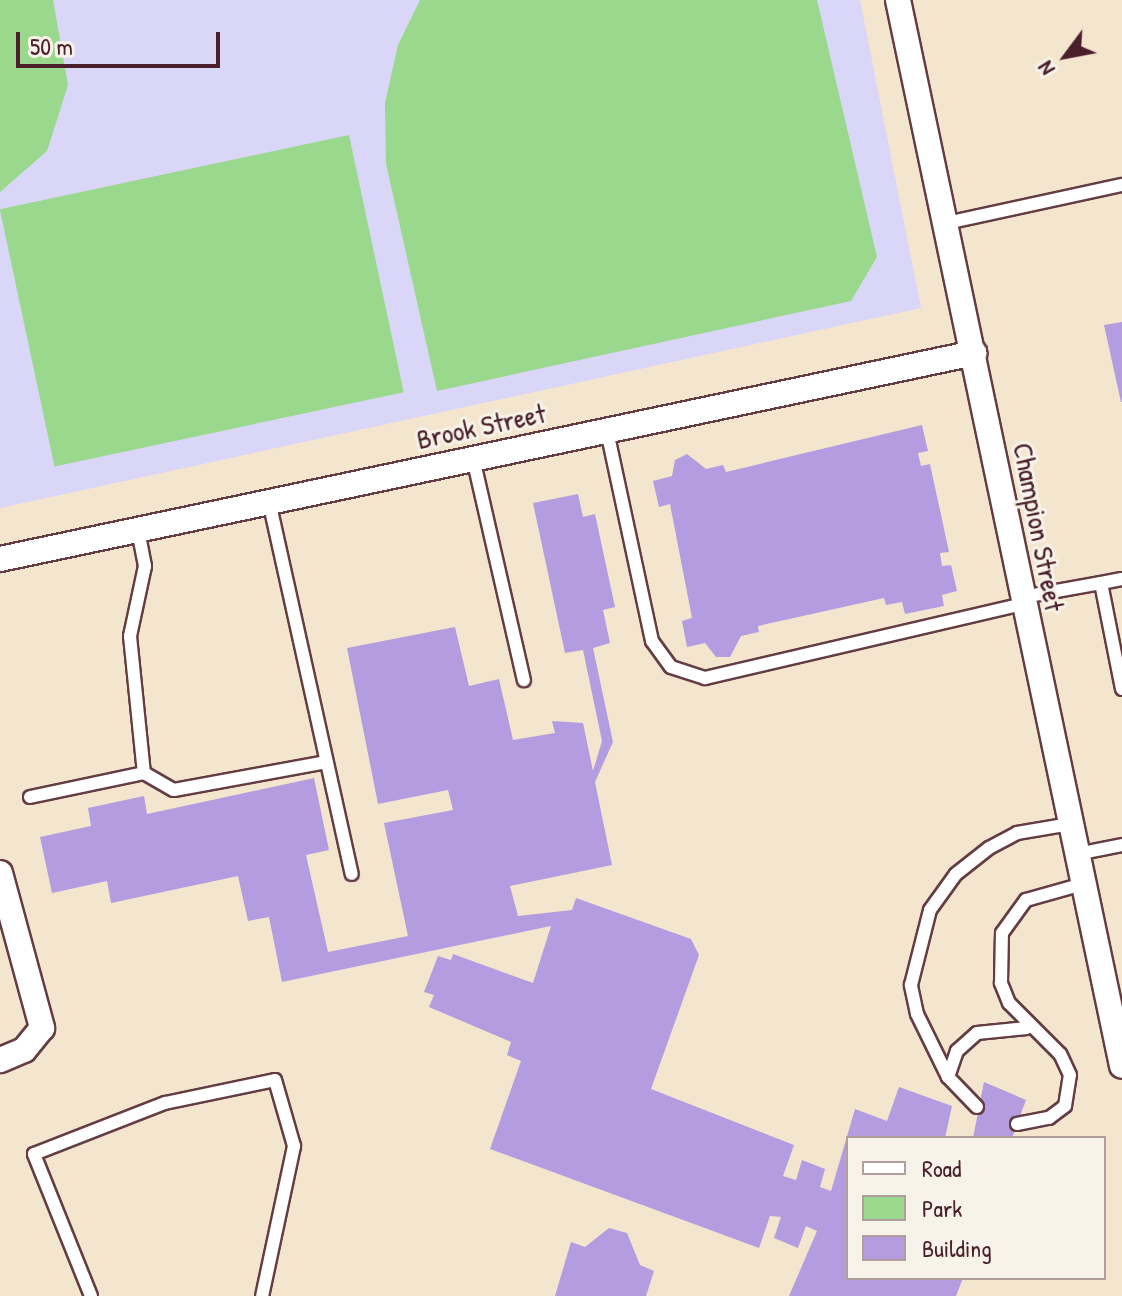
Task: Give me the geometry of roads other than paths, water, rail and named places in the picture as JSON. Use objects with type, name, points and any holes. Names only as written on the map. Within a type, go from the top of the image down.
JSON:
[{"type":"street","name":"Champion Street","points":[[898,0],[1122,1066]]},
{"type":"street","name":"Brook Street","points":[[0,559],[974,353]]},
{"type":"street","points":[[0,873],[42,1028],[24,1050],[0,1060]]},
{"type":"lane","points":[[946,223],[1122,185]]},
{"type":"lane","points":[[607,431],[652,641],[671,667],[705,678],[1122,579]]},
{"type":"lane","points":[[473,458],[524,680]]},
{"type":"lane","points":[[269,501],[352,874]]},
{"type":"lane","points":[[138,530],[145,566],[130,636],[144,773]]},
{"type":"lane","points":[[1101,583],[1122,689]]},
{"type":"lane","points":[[30,797],[144,773],[174,790],[326,762]]},
{"type":"lane","points":[[977,1107],[948,1077],[928,1043],[911,985],[930,910],[989,848],[1017,833],[1070,824]]},
{"type":"lane","points":[[1077,854],[1122,845]]},
{"type":"lane","points":[[1017,1124],[1049,1118],[1071,1094],[1060,1054],[1027,1028],[1001,983],[1002,933],[1026,900],[1083,884]]},
{"type":"lane","points":[[948,1077],[957,1051],[977,1033],[1027,1028]]},
{"type":"lane","points":[[91,1296],[34,1154],[165,1103],[275,1080],[294,1146],[262,1296]]}]
